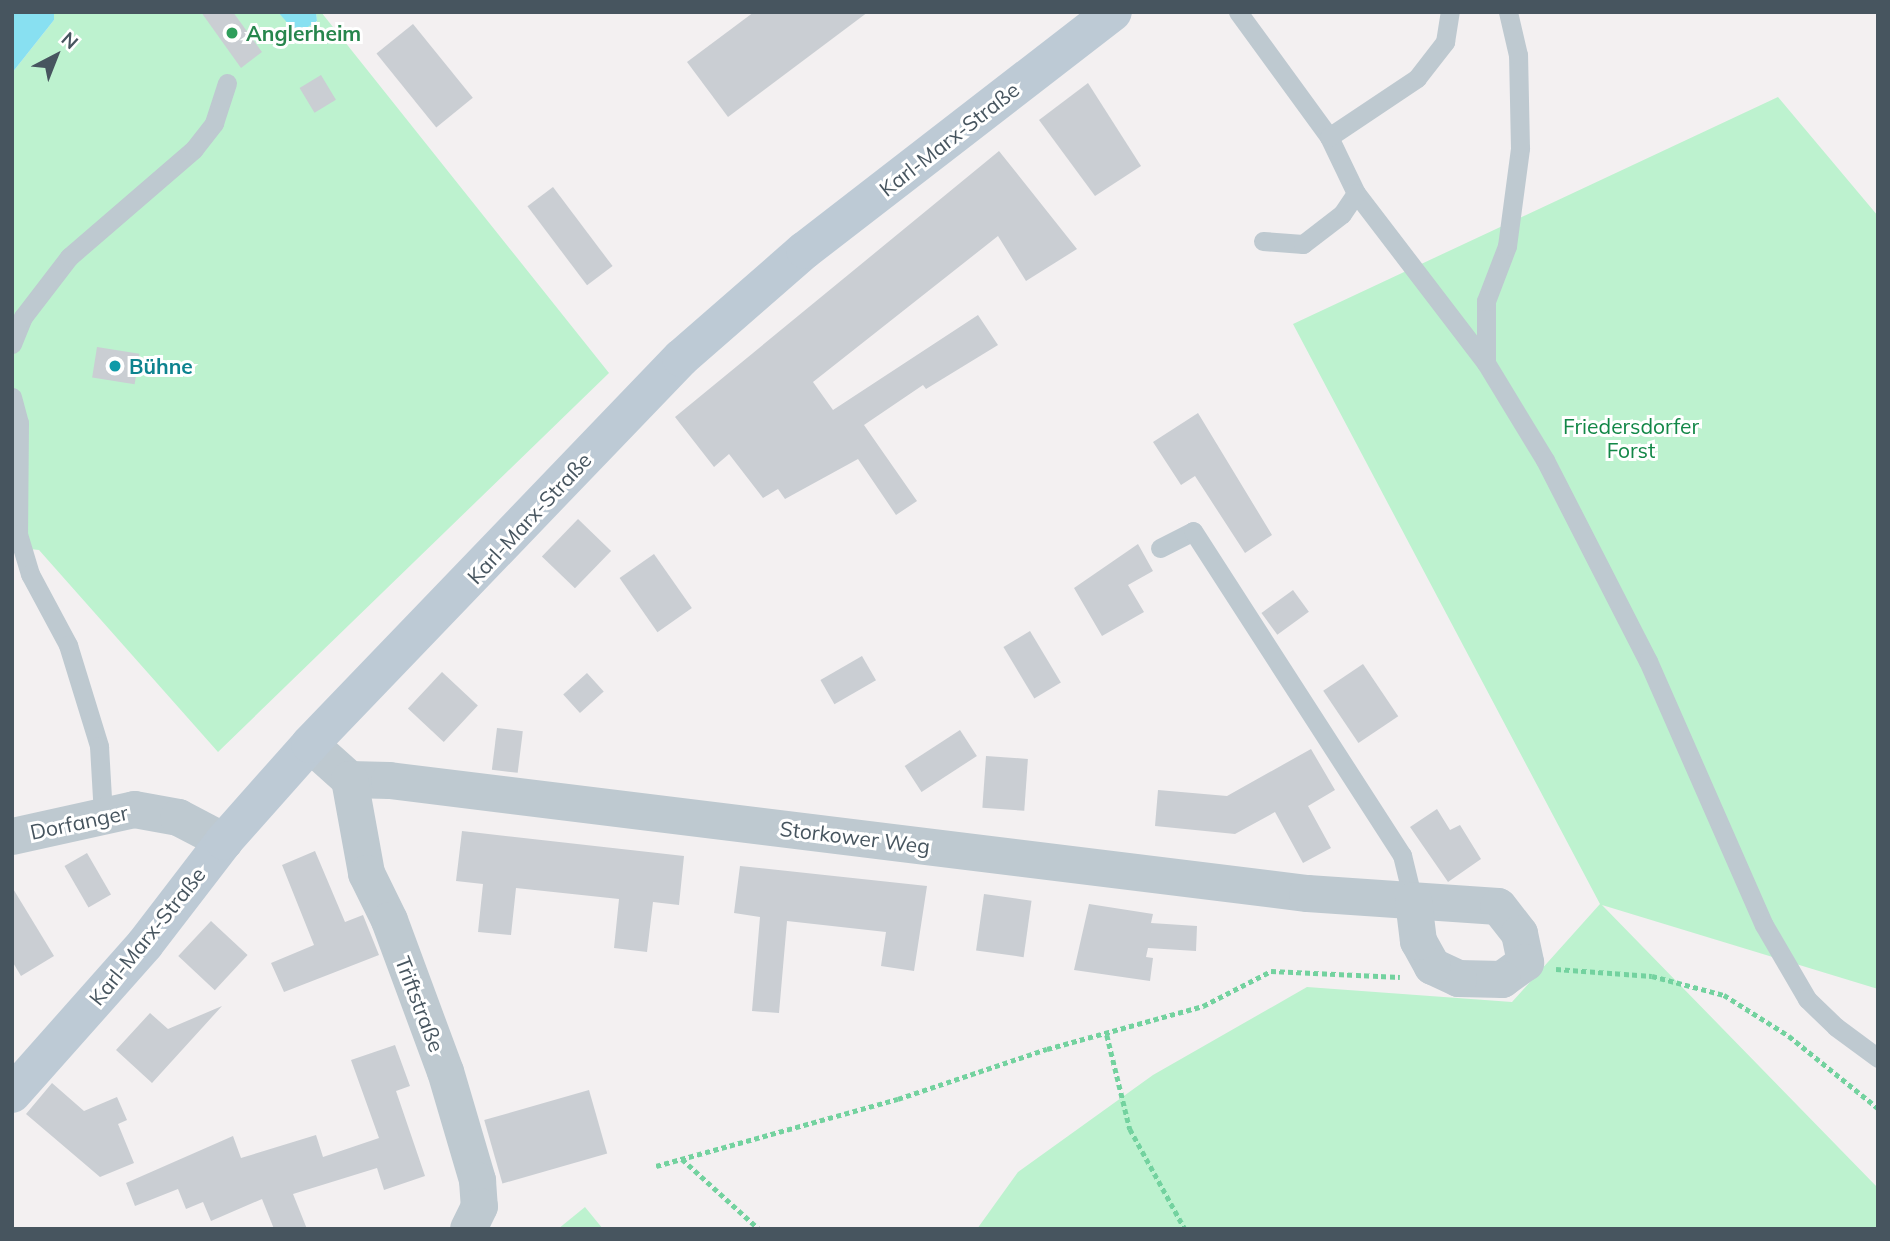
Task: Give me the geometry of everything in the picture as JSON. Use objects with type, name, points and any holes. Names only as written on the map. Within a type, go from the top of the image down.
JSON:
[{"type":"street","name":"Karl-Marx-Straße","points":[[12,1094],[145,944],[224,841],[310,744],[635,405],[729,313],[1112,12]]},
{"type":"street","points":[[310,744],[349,779]]},
{"type":"street","name":"Storkower Weg","points":[[349,779],[403,781],[1307,893],[1498,906],[1520,933],[1524,962],[1502,979],[1458,978],[1432,966]]},
{"type":"street","name":"Triftstraße","points":[[349,779],[366,873],[389,920],[445,1071],[477,1180],[479,1206],[468,1229]]},
{"type":"street","name":"Dorfanger","points":[[12,836],[103,815],[158,811],[224,841]]},
{"type":"street","points":[[1413,900],[1418,941],[1432,966]]},
{"type":"lane","points":[[1238,12],[1329,137],[1356,193],[1486,363],[1591,544],[1764,925],[1807,999],[1836,1027],[1878,1058]]},
{"type":"lane","points":[[1329,137],[1417,78],[1445,42],[1450,12]]},
{"type":"lane","points":[[1486,363],[1486,301],[1507,246],[1520,148],[1518,55],[1508,12]]},
{"type":"lane","points":[[12,344],[23,317],[69,257],[194,149],[214,123],[227,83]]},
{"type":"lane","points":[[1263,241],[1303,244],[1342,214],[1356,193]]},
{"type":"lane","points":[[12,397],[19,423],[18,534],[30,574],[68,645],[99,746],[103,815]]},
{"type":"lane","points":[[1160,548],[1193,531],[1402,855],[1413,900]]},
{"type":"path","points":[[656,1167],[898,1100],[1047,1049],[1107,1035],[1203,1006],[1271,971],[1405,977],[1432,966]]},
{"type":"path","points":[[1563,971],[1652,975],[1689,983],[1757,1013],[1878,1108]]},
{"type":"path","points":[[1107,1035],[1130,1129],[1185,1229]]},
{"type":"path","points":[[681,1159],[759,1229]]},
{"type":"green space","points":[[54,12],[278,12],[287,21],[317,22],[316,12],[321,12],[609,373],[218,752],[39,550],[12,547],[12,73],[54,20]]},
{"type":"green space","name":"Friedersdorfer Forst","points":[[1778,97],[1878,216],[1878,989],[1602,905],[1878,1188],[1878,1229],[977,1229],[1018,1172],[1153,1075],[1307,987],[1512,1002],[1600,904],[1293,324]]},
{"type":"green space","points":[[585,1207],[603,1229],[558,1229]]},
{"type":"water","points":[[12,12],[54,12],[54,20],[12,73]]},
{"type":"water","points":[[278,12],[316,12],[317,21],[297,34]]},
{"type":"building","name":"Anglerheim","points":[[201,12],[233,12],[262,52],[241,68]]},
{"type":"building","points":[[754,12],[868,12],[728,117],[687,62]]},
{"type":"building","points":[[413,24],[473,98],[436,127],[376,54]]},
{"type":"building","points":[[321,75],[336,100],[315,113],[300,88]]},
{"type":"building","points":[[1088,83],[1141,166],[1095,196],[1039,120]]},
{"type":"building","points":[[999,151],[1077,249],[1026,281],[998,236],[813,382],[833,410],[978,315],[998,345],[926,389],[923,385],[864,425],[917,501],[896,515],[858,459],[785,499],[778,489],[763,498],[729,454],[714,467],[675,417]]},
{"type":"building","points":[[553,187],[613,266],[587,285],[527,206]]},
{"type":"building","name":"Bühne","points":[[97,347],[139,354],[135,384],[92,378]]},
{"type":"building","points":[[1198,413],[1272,535],[1245,553],[1195,476],[1181,485],[1153,442]]},
{"type":"building","points":[[578,519],[611,551],[575,588],[542,556]]},
{"type":"building","points":[[1138,544],[1153,571],[1128,585],[1144,612],[1102,636],[1074,588]]},
{"type":"building","points":[[654,554],[692,608],[657,632],[620,578]]},
{"type":"building","points":[[1293,590],[1309,612],[1277,635],[1261,613]]},
{"type":"building","points":[[1030,631],[1061,682],[1034,698],[1003,647]]},
{"type":"building","points":[[862,656],[876,680],[834,704],[820,680]]},
{"type":"building","points":[[1363,664],[1398,716],[1358,743],[1323,691]]},
{"type":"building","points":[[442,672],[478,705],[444,742],[408,709]]},
{"type":"building","points":[[587,673],[604,692],[580,713],[563,694]]},
{"type":"building","points":[[497,728],[523,731],[518,773],[492,770]]},
{"type":"building","points":[[960,730],[977,756],[922,792],[905,766]]},
{"type":"building","points":[[1311,749],[1335,790],[1308,806],[1331,848],[1303,863],[1275,812],[1235,834],[1155,826],[1158,790],[1227,796]]},
{"type":"building","points":[[986,756],[1028,759],[1024,811],[982,808]]},
{"type":"building","points":[[1437,809],[1450,830],[1460,825],[1481,859],[1448,882],[1410,827]]},
{"type":"building","points":[[462,831],[684,856],[679,905],[653,902],[647,952],[614,948],[619,899],[516,888],[511,935],[478,932],[483,884],[456,881]]},
{"type":"building","points":[[315,851],[345,922],[363,915],[379,955],[284,992],[271,963],[314,945],[282,865]]},
{"type":"building","points":[[87,853],[111,895],[88,908],[64,866]]},
{"type":"building","points":[[740,866],[927,886],[914,971],[881,966],[886,932],[787,921],[779,1013],[752,1011],[760,917],[734,913]]},
{"type":"building","points":[[12,887],[54,956],[21,976],[12,961]]},
{"type":"building","points":[[984,894],[1032,901],[1024,957],[976,950]]},
{"type":"building","points":[[1089,904],[1153,914],[1151,923],[1197,926],[1196,951],[1148,948],[1146,957],[1153,958],[1150,981],[1074,970]]},
{"type":"building","points":[[211,921],[248,955],[215,990],[178,956]]},
{"type":"building","points":[[222,1006],[152,1083],[116,1050],[150,1013],[168,1029]]},
{"type":"building","points":[[395,1045],[410,1086],[396,1091],[425,1176],[384,1190],[377,1168],[293,1194],[307,1229],[274,1229],[262,1199],[211,1221],[203,1202],[186,1209],[178,1189],[135,1206],[126,1183],[233,1136],[241,1158],[316,1135],[323,1157],[379,1138],[351,1060]]},
{"type":"building","points":[[52,1083],[84,1111],[117,1097],[127,1120],[118,1124],[134,1163],[100,1177],[26,1114]]},
{"type":"building","points":[[589,1090],[607,1153],[502,1183],[484,1120]]},
{"type":"place","name":"Anglerheim","points":[[232,33]]},
{"type":"place","name":"Bühne","points":[[115,366]]}]
